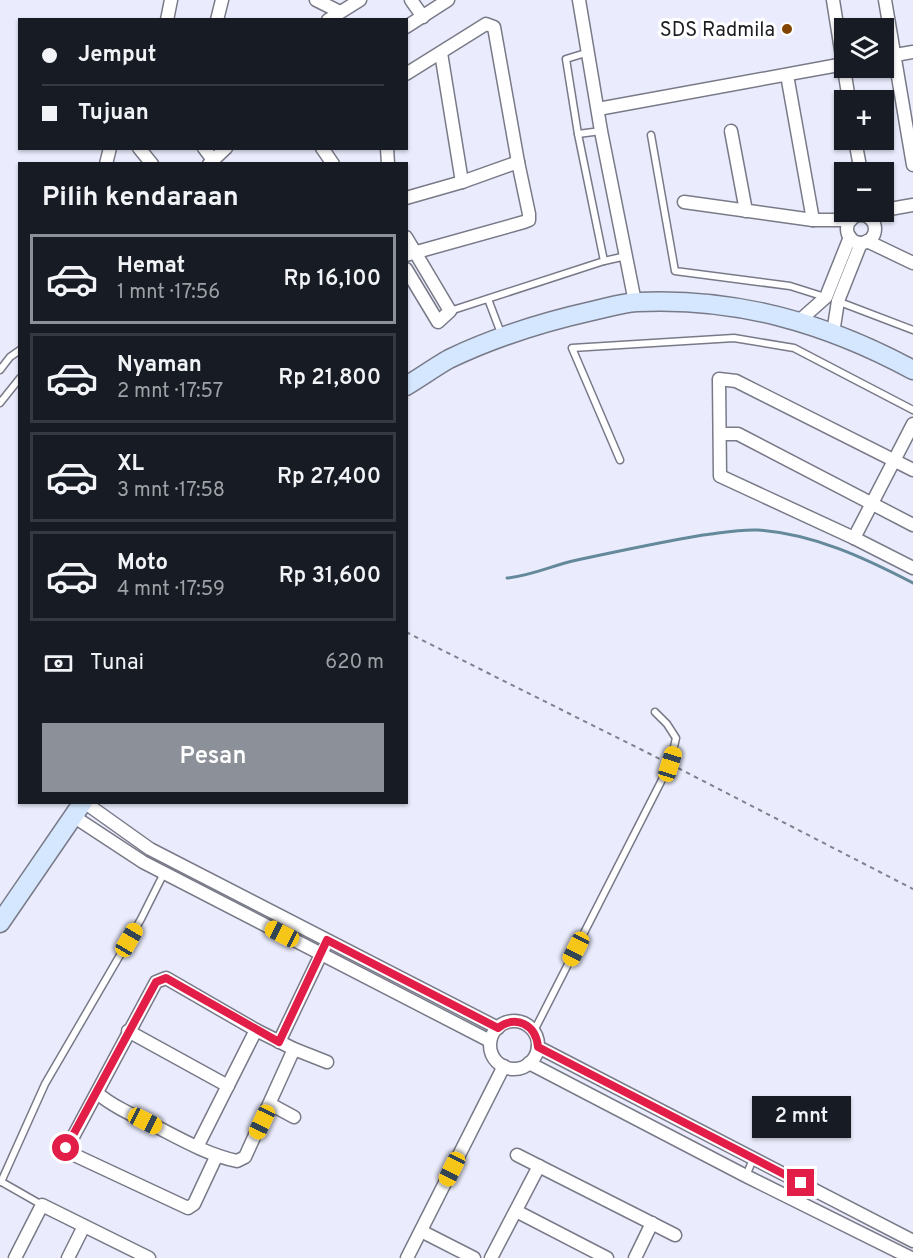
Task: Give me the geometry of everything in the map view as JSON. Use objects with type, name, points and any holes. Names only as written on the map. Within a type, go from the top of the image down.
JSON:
[{"type":"main road","points":[[408,385],[448,360],[502,336],[559,319],[635,302],[719,304],[784,316],[833,333],[913,370]]},
{"type":"main road","points":[[0,923],[80,807]]},
{"type":"street","points":[[167,18],[171,0]]},
{"type":"street","points":[[218,18],[222,0]]},
{"type":"street","points":[[315,0],[340,12]]},
{"type":"street","points":[[331,18],[360,0]]},
{"type":"street","points":[[411,0],[423,17]]},
{"type":"street","points":[[408,26],[448,0]]},
{"type":"street","points":[[579,0],[601,131],[635,302]]},
{"type":"street","points":[[833,0],[836,18]]},
{"type":"street","points":[[885,0],[886,18]]},
{"type":"street","points":[[408,73],[486,24],[494,27],[529,220],[411,254],[450,311],[438,322],[408,272]]},
{"type":"street","points":[[894,55],[913,52]]},
{"type":"street","points":[[441,53],[462,182]]},
{"type":"street","points":[[598,109],[834,67]]},
{"type":"street","points":[[787,75],[813,220]]},
{"type":"street","points":[[894,78],[913,165]]},
{"type":"street","points":[[731,130],[746,211]]},
{"type":"street","points":[[211,162],[224,150]]},
{"type":"street","points":[[408,197],[462,182],[518,162]]},
{"type":"street","points":[[684,202],[813,220],[834,220]]},
{"type":"street","points":[[894,208],[913,205]]},
{"type":"street","points":[[850,222],[848,225],[860,240],[913,263]]},
{"type":"street","points":[[833,333],[832,299],[860,240],[875,232],[873,222]]},
{"type":"street","points":[[799,321],[832,299]]},
{"type":"street","points":[[913,470],[736,381],[719,379],[720,476],[913,568]]},
{"type":"street","points":[[854,538],[913,424]]},
{"type":"street","points":[[720,434],[738,434],[913,525]]},
{"type":"street","points":[[80,807],[150,849],[498,1028]]},
{"type":"street","points":[[80,807],[143,862],[490,1041]]},
{"type":"street","points":[[279,1042],[327,940]]},
{"type":"street","points":[[216,1157],[194,1204],[188,1208],[68,1152],[66,1148],[156,982],[166,978],[256,1030],[327,1062]]},
{"type":"street","points":[[512,1021],[520,1022],[534,1031],[538,1047],[534,1059],[517,1069],[504,1066],[494,1059],[490,1041],[498,1028],[512,1021]]},
{"type":"street","points":[[197,1148],[256,1030]]},
{"type":"street","points":[[128,1032],[228,1086]]},
{"type":"street","points":[[538,1047],[913,1241]]},
{"type":"street","points":[[97,1093],[110,1104],[197,1148],[216,1157],[237,1161],[245,1157],[294,1049]]},
{"type":"street","points":[[529,1063],[746,1176],[911,1258]]},
{"type":"street","points":[[407,1258],[504,1066]]},
{"type":"street","points":[[270,1104],[294,1117]]},
{"type":"street","points":[[517,1155],[675,1235]]},
{"type":"street","points":[[491,1258],[539,1166]]},
{"type":"street","points":[[15,1258],[42,1205],[84,1226],[126,1253],[149,1258]]},
{"type":"street","points":[[516,1211],[607,1258]]},
{"type":"street","points":[[635,1258],[652,1223]]},
{"type":"street","points":[[68,1258],[84,1226]]},
{"type":"street","points":[[422,1231],[474,1258]]},
{"type":"lane","points":[[588,52],[566,59],[578,134],[604,261]]},
{"type":"lane","points":[[578,134],[601,131]]},
{"type":"lane","points":[[651,135],[675,271],[790,286],[832,299],[913,330]]},
{"type":"lane","points":[[450,311],[626,256]]},
{"type":"lane","points":[[488,299],[502,336]]},
{"type":"lane","points":[[620,460],[572,348],[734,338],[794,348],[913,410]]},
{"type":"lane","points":[[0,370],[10,357],[18,351]]},
{"type":"lane","points":[[0,403],[18,380]]},
{"type":"lane","points":[[534,1031],[670,764],[676,738],[655,712]]},
{"type":"lane","points":[[42,1205],[1,1182],[45,1084],[141,919],[164,873]]},
{"type":"lane","points":[[746,1176],[753,1159]]},
{"type":"path","points":[[408,633],[913,889]]},
{"type":"waterway","points":[[507,578],[577,560],[703,535],[758,530],[779,532],[819,542],[858,556],[913,583]]},
{"type":"place","name":"SDS Radmila","points":[[787,29]]},
{"type":"route","points":[[66,1148],[156,982],[166,978],[279,1042],[327,940],[498,1028],[512,1021],[528,1025],[534,1031],[538,1047],[801,1183]]}]
